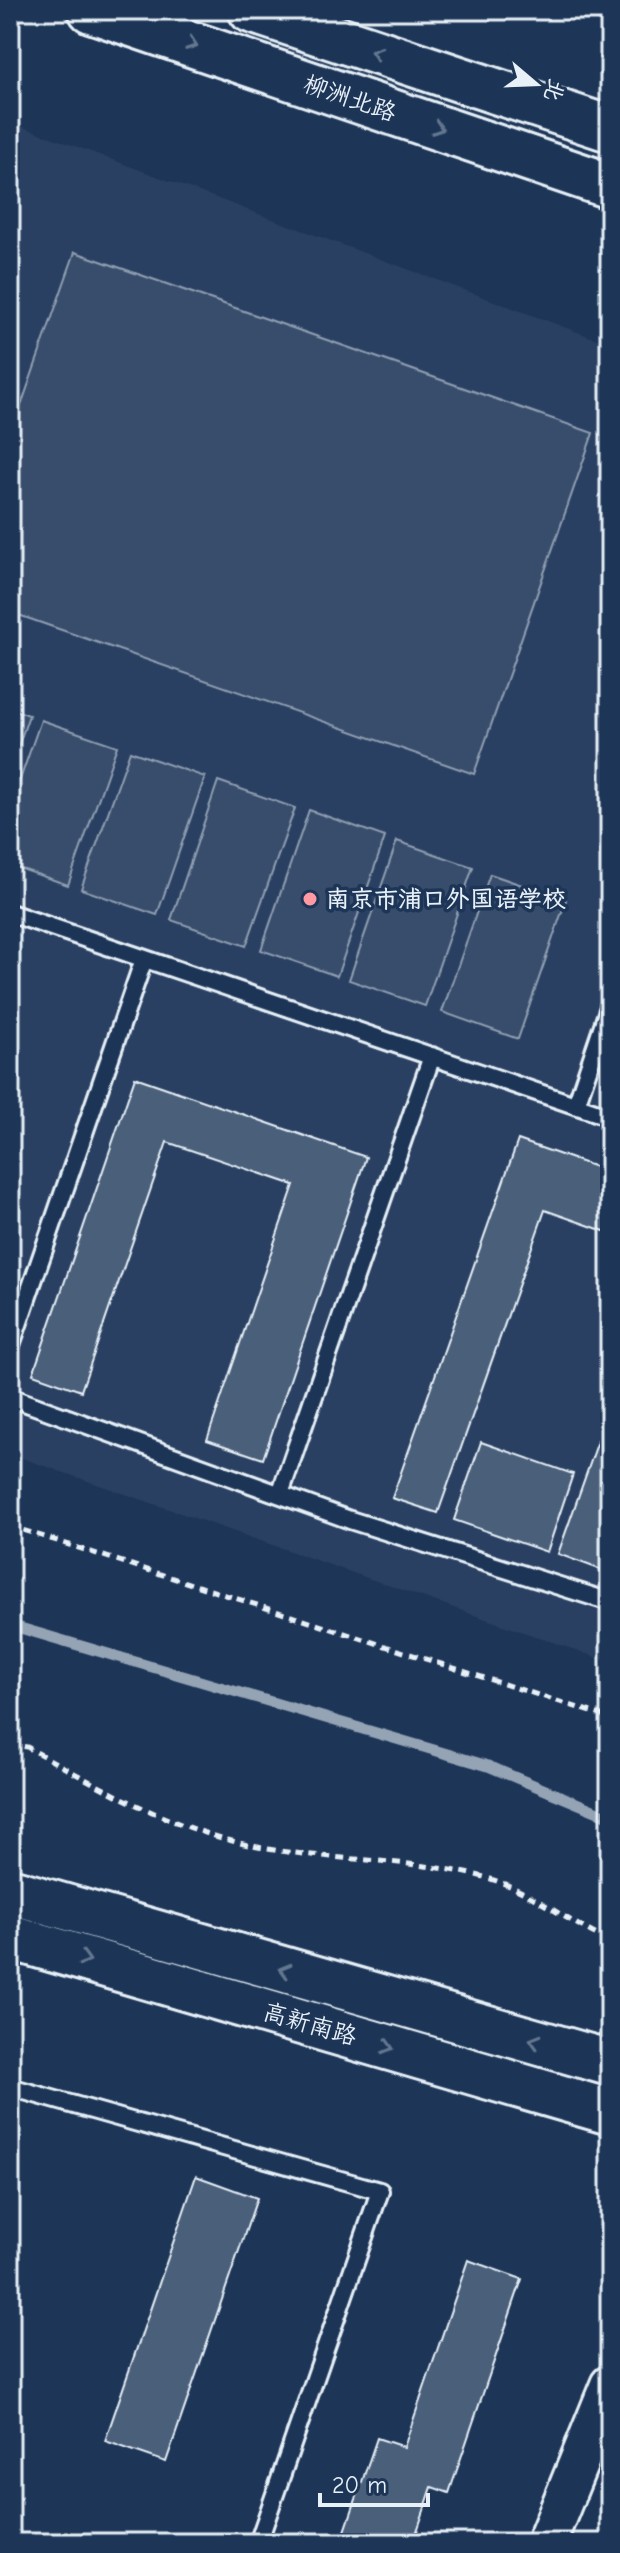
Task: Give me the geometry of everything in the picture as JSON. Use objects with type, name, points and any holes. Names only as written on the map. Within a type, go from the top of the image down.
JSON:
[{"type":"main road","name":"柳洲北路","points":[[91,10],[610,186]]},
{"type":"main road","points":[[251,10],[610,129]]},
{"type":"main road","name":"高新南路","points":[[10,1891],[610,2063]]},
{"type":"main road","name":"高新南路","points":[[10,1937],[610,2112]]},
{"type":"street","points":[[546,2543],[610,2385]]},
{"type":"lane","points":[[10,913],[610,1117]]},
{"type":"lane","points":[[10,1348],[144,959]]},
{"type":"lane","points":[[576,1105],[610,1004]]},
{"type":"lane","points":[[280,1494],[432,1056]]},
{"type":"lane","points":[[10,1397],[350,1520],[610,1602]]},
{"type":"lane","points":[[10,2087],[380,2191],[258,2543]]},
{"type":"path","points":[[10,1526],[610,1718]]},
{"type":"path","points":[[10,1744],[27,1747],[156,1813],[215,1837],[266,1849],[401,1862],[480,1876],[516,1888],[610,1941]]},
{"type":"shaded area","name":"南京市浦口外国语学校","points":[[10,122],[610,344],[610,1662],[10,1454]]},
{"type":"shaded area","points":[[75,252],[593,433],[474,774],[10,612],[10,437]]},
{"type":"shaded area","points":[[10,708],[29,715],[10,770]]},
{"type":"shaded area","points":[[41,720],[117,746],[68,885],[10,865],[10,808]]},
{"type":"shaded area","points":[[130,751],[205,777],[157,915],[81,889]]},
{"type":"shaded area","points":[[218,781],[295,808],[246,946],[171,920]]},
{"type":"shaded area","points":[[309,810],[385,837],[337,976],[261,950]]},
{"type":"shaded area","points":[[397,841],[473,867],[425,1006],[349,980]]},
{"type":"shaded area","points":[[490,874],[566,900],[518,1039],[442,1012]]},
{"type":"building","points":[[135,1077],[366,1157],[263,1459],[207,1440],[294,1185],[167,1142],[81,1391],[33,1374]]},
{"type":"building","points":[[518,1140],[610,1172],[610,1233],[545,1210],[438,1513],[392,1498]]},
{"type":"building","points":[[610,1407],[610,1573],[558,1554]]},
{"type":"building","points":[[481,1442],[573,1474],[547,1552],[454,1520]]},
{"type":"building","points":[[196,2176],[257,2198],[166,2462],[105,2441]]},
{"type":"building","points":[[468,2260],[522,2279],[449,2493],[432,2487],[413,2543],[341,2543],[377,2438],[404,2447]]},
{"type":"waterway","points":[[10,1625],[488,1766],[610,1817]]},
{"type":"place","name":"南京市浦口外国语学校","points":[[310,899]]}]
